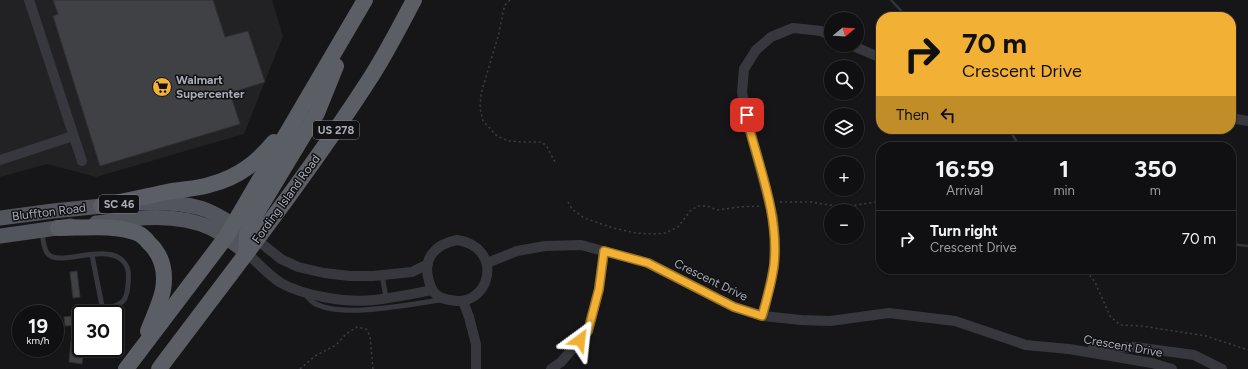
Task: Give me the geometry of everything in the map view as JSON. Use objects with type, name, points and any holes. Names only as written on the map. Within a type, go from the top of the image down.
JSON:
[{"type":"highway","name":"US 278","points":[[126,369],[230,231],[366,0]]},
{"type":"highway","name":"Fording Island Road","points":[[159,369],[246,252],[252,237],[329,140],[373,75],[414,0]]},
{"type":"highway","points":[[252,237],[253,219],[317,113],[356,17]]},
{"type":"highway","points":[[101,206],[212,185],[227,179],[244,170],[268,150],[301,110]]},
{"type":"highway","points":[[58,228],[105,227],[127,230],[142,236],[158,253],[162,260],[164,270],[163,291],[140,350]]},
{"type":"main road","name":"Bluffton Road","points":[[0,218],[136,202],[171,204],[206,210],[230,231],[246,252]]},
{"type":"main road","name":"Bluffton Road","points":[[0,236],[134,218],[166,217],[183,219],[211,228],[252,237]]},
{"type":"street","points":[[29,0],[82,161]]},
{"type":"street","points":[[762,316],[774,266],[775,240],[773,217],[749,127],[742,92],[744,69],[756,50],[771,37],[793,28],[824,32]]},
{"type":"street","points":[[864,51],[876,56]]},
{"type":"street","points":[[1236,119],[1248,121]]},
{"type":"street","points":[[0,160],[73,136]]},
{"type":"street","points":[[252,237],[281,259],[298,267],[324,273],[350,276],[382,275],[412,272],[428,264]]},
{"type":"street","points":[[457,240],[467,241],[476,246],[483,253],[487,263],[488,273],[486,282],[480,291],[472,297],[463,301],[454,301],[445,299],[432,290],[427,271],[431,254],[438,247],[447,242],[457,240]]},
{"type":"street","name":"Crescent Drive","points":[[487,263],[517,251],[546,246],[581,245],[648,263],[734,307],[762,316],[830,321],[889,313],[955,321],[1026,345],[1069,349],[1152,363],[1172,369]]},
{"type":"street","points":[[551,369],[561,362],[588,331],[599,289],[604,251]]},
{"type":"street","points":[[246,252],[280,282],[293,289],[316,296],[341,299],[372,300],[432,290]]},
{"type":"street","points":[[463,301],[476,344],[476,369]]},
{"type":"street","name":"Crescent Drive","points":[[1069,349],[1134,347],[1194,355],[1222,369]]},
{"type":"lane","points":[[42,230],[45,248],[48,254],[52,257],[62,258],[106,253],[115,255],[122,261],[127,267],[127,291],[123,301],[116,306],[106,308],[102,306],[92,255]]},
{"type":"lane","points":[[382,275],[386,298]]},
{"type":"lane","points":[[303,292],[313,303],[332,310],[394,308],[445,299]]},
{"type":"path","points":[[510,0],[505,5],[499,33],[481,94],[480,108],[483,121],[497,136],[509,141],[542,142],[547,147],[554,162]]},
{"type":"path","points":[[568,202],[572,209],[584,218],[613,228],[636,233],[654,234],[665,233],[678,227],[691,210],[698,206],[707,206],[717,210],[780,202],[811,202],[843,207],[876,202]]},
{"type":"path","points":[[1089,274],[1095,282],[1110,316],[1120,325],[1142,326],[1206,336],[1248,350]]},
{"type":"path","points":[[300,369],[315,356],[336,344],[346,334],[357,327],[366,329],[370,336],[373,369]]},
{"type":"shaded area","points":[[0,0],[272,0],[283,36],[244,134],[96,177],[47,164],[0,177]]},
{"type":"building","name":"Walmart Supercenter","points":[[53,0],[213,0],[225,37],[248,31],[265,82],[230,93],[240,124],[100,166],[53,16],[58,14]]},
{"type":"building","points":[[77,271],[80,297],[73,298],[70,272]]},
{"type":"building","points":[[72,316],[72,326],[65,326],[64,317]]},
{"type":"building","points":[[72,341],[72,357],[83,357],[82,364],[69,362]]},
{"type":"waterway","points":[[891,0],[902,12]]},
{"type":"waterway","points":[[1012,134],[1017,142]]},
{"type":"waterway","points":[[1236,245],[1248,246]]},
{"type":"place","name":"Walmart Supercenter","points":[[162,87]]},
{"type":"route","points":[[580,340],[588,331],[599,289],[604,251],[648,263],[710,296],[734,307],[762,316],[774,266],[775,240],[773,217],[747,115]]}]
